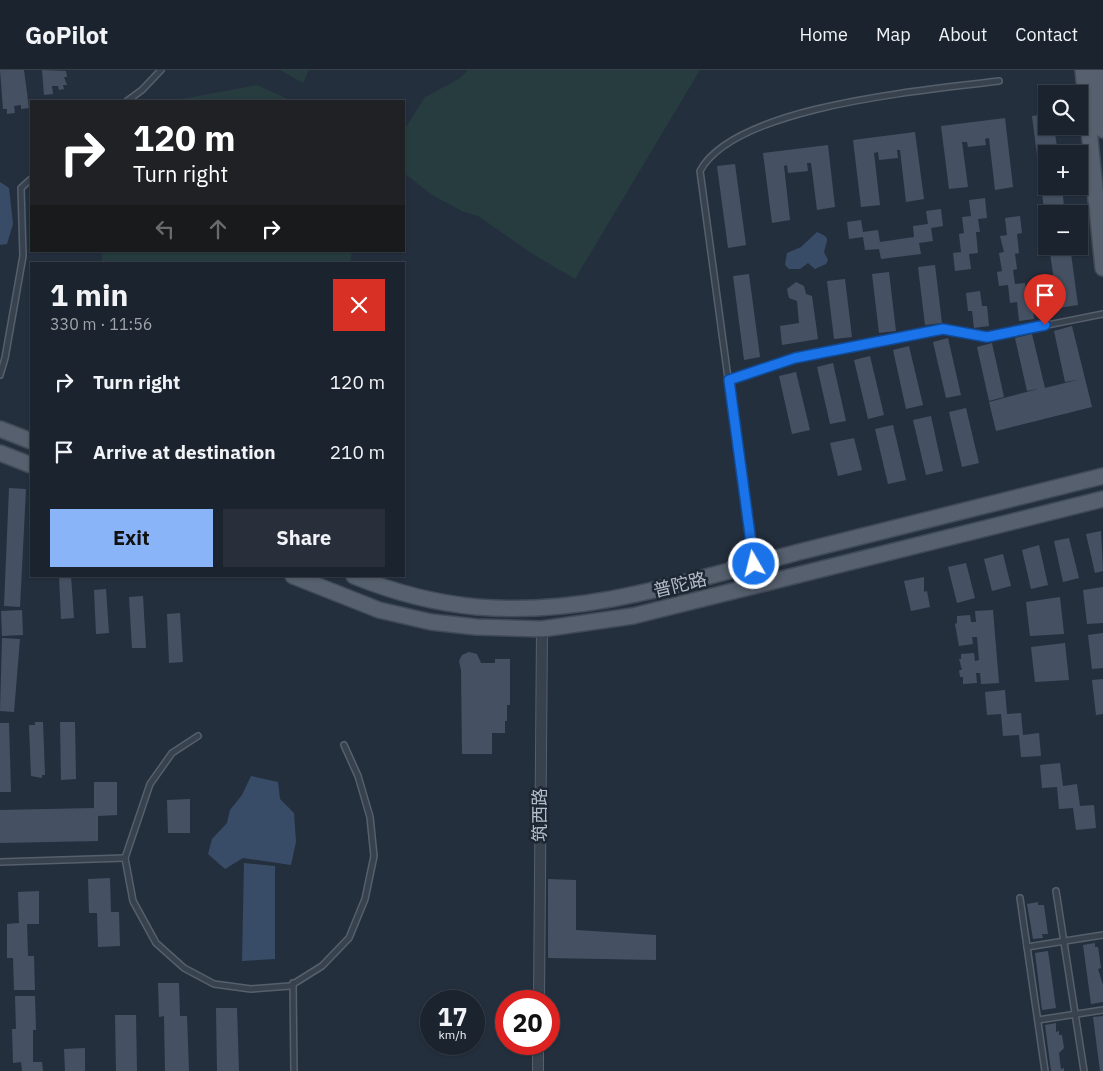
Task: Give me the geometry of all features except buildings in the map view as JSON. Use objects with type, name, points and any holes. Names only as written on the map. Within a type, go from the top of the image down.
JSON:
[{"type":"main road","points":[[1083,70],[1103,268]]},
{"type":"main road","points":[[1097,70],[1103,130]]},
{"type":"main road","points":[[0,430],[30,441]]},
{"type":"main road","points":[[0,453],[30,465]]},
{"type":"main road","name":"普陀路","points":[[356,577],[386,589],[436,601],[478,607],[530,608],[579,604],[754,564],[1103,476]]},
{"type":"main road","name":"普陀路","points":[[296,577],[379,610],[431,622],[476,627],[542,629],[633,616],[1103,499]]},
{"type":"street","name":"筑西路","points":[[539,990],[542,629]]},
{"type":"street","points":[[538,1055],[538,1071]]},
{"type":"lane","points":[[128,100],[142,90],[162,70]]},
{"type":"lane","points":[[754,564],[700,171],[705,162],[718,148],[736,138],[818,109],[858,99],[999,81]]},
{"type":"lane","points":[[0,374],[5,358],[23,256],[21,188],[30,180]]},
{"type":"lane","points":[[729,380],[795,358],[943,329],[987,337],[1103,314]]},
{"type":"lane","points":[[198,736],[172,753],[150,784],[125,858],[133,901],[156,943],[184,968],[214,984],[251,989],[290,986],[322,966],[350,938],[365,899],[374,856],[370,817],[358,776],[344,744]]},
{"type":"lane","points":[[0,862],[125,858]]},
{"type":"lane","points":[[1056,891],[1084,1071]]},
{"type":"lane","points":[[1020,898],[1045,1071]]},
{"type":"lane","points":[[1027,947],[1103,935]]},
{"type":"lane","points":[[293,983],[294,1071]]},
{"type":"lane","points":[[1038,1020],[1103,1010]]},
{"type":"green space","points":[[280,70],[309,70],[303,83]]},
{"type":"green space","points":[[468,70],[700,70],[575,279],[531,253],[478,216],[462,211],[432,195],[405,174],[405,128],[425,97],[459,79]]},
{"type":"green space","points":[[257,85],[290,100],[182,100]]},
{"type":"green space","points":[[102,252],[352,252],[350,262],[102,262]]},
{"type":"water","points":[[0,182],[9,188],[13,224],[7,244],[0,245]]},
{"type":"water","points":[[817,232],[827,239],[824,252],[828,260],[826,264],[815,269],[808,263],[800,269],[789,269],[785,265],[787,253],[801,247]]},
{"type":"water","points":[[251,776],[278,782],[280,799],[294,813],[296,842],[291,865],[243,858],[225,869],[208,854],[212,839],[227,823],[230,810],[242,795]]},
{"type":"water","points":[[244,863],[275,866],[275,959],[242,961]]},
{"type":"route","points":[[754,564],[729,380],[795,358],[943,329],[987,337],[1045,325]]}]
